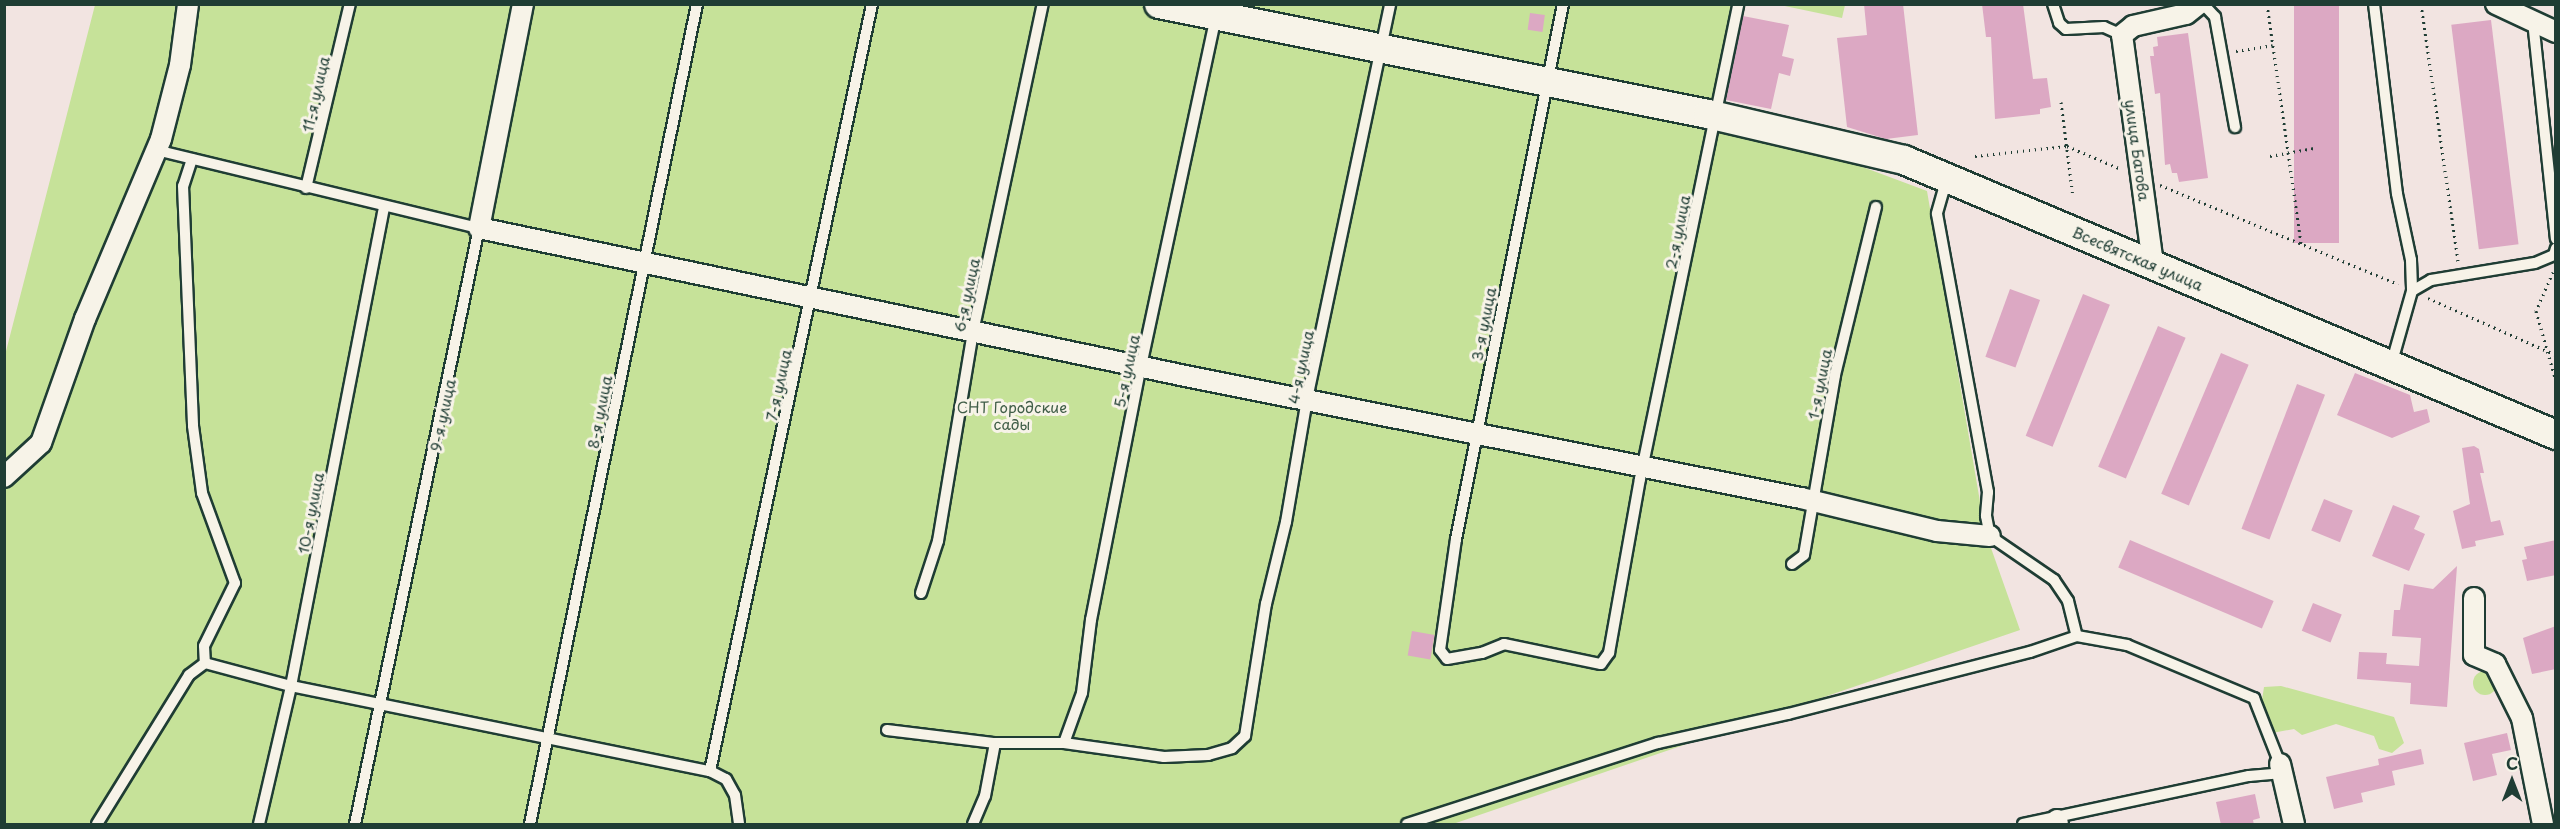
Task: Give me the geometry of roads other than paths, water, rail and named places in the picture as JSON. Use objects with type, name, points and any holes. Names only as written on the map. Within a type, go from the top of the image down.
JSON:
[{"type":"street","points":[[4,477],[42,442],[85,319],[156,150],[180,66],[188,4]]},
{"type":"street","name":"9-я улица","points":[[479,228],[523,4]]},
{"type":"street","name":"Всесвятская улица","points":[[1159,4],[1217,10],[1381,49],[1712,115],[1904,160],[2556,435]]},
{"type":"street","points":[[2122,35],[2133,26],[2186,14],[2201,4]]},
{"type":"street","points":[[2496,4],[2556,32]]},
{"type":"street","name":"улица Батова","points":[[2122,35],[2153,264]]},
{"type":"street","points":[[479,228],[973,332],[1644,466],[1937,531],[1990,536]]},
{"type":"street","points":[[2474,598],[2474,655],[2495,664],[2522,718],[2543,825]]},
{"type":"street","points":[[2281,768],[2294,825]]},
{"type":"lane","name":"11-я улица","points":[[306,188],[350,4]]},
{"type":"lane","name":"8-я улица","points":[[530,825],[696,4]]},
{"type":"lane","name":"7-я улица","points":[[710,771],[812,298],[872,4]]},
{"type":"lane","name":"6-я улица","points":[[921,592],[938,541],[973,332],[1043,4]]},
{"type":"lane","name":"4-я улица","points":[[1064,742],[1175,756],[1208,755],[1232,748],[1245,736],[1266,604],[1286,522],[1307,399],[1390,4]]},
{"type":"lane","name":"3-я улица","points":[[1440,650],[1456,539],[1480,432],[1492,352],[1563,4]]},
{"type":"lane","name":"2-я улица","points":[[1440,650],[1447,659],[1482,653],[1504,644],[1519,644],[1601,664],[1609,653],[1712,115],[1738,4]]},
{"type":"lane","points":[[2053,4],[2059,23],[2066,29],[2104,27],[2122,35]]},
{"type":"lane","points":[[2201,4],[2216,17],[2235,127]]},
{"type":"lane","points":[[2374,4],[2397,194],[2411,260],[2412,291],[2391,365]]},
{"type":"lane","name":"5-я улица","points":[[1064,742],[1082,693],[1091,620],[1141,366],[1217,10]]},
{"type":"lane","points":[[2533,21],[2556,239]]},
{"type":"lane","points":[[156,150],[384,207],[479,228]]},
{"type":"lane","points":[[192,159],[183,186],[193,426],[202,493],[235,583],[204,646],[205,663]]},
{"type":"lane","points":[[1948,178],[1937,214],[1988,492],[1986,516],[1990,536],[2054,580],[2068,601],[2077,636]]},
{"type":"lane","name":"10-я улица","points":[[258,825],[291,686],[384,207]]},
{"type":"lane","name":"1-я улица","points":[[1792,564],[1804,555],[1849,309],[1876,207]]},
{"type":"lane","name":"9-я улица","points":[[355,825],[479,228]]},
{"type":"lane","points":[[2412,291],[2419,284],[2535,263],[2555,256]]},
{"type":"lane","points":[[1407,825],[1658,743],[1788,714],[2030,651],[2077,636],[2127,645],[2254,698],[2281,768],[2058,822],[2023,825]]},
{"type":"lane","points":[[205,663],[291,686],[710,771],[726,779],[735,795],[739,825]]},
{"type":"lane","points":[[97,825],[189,675],[205,663]]},
{"type":"lane","points":[[887,730],[995,743],[1064,742]]},
{"type":"lane","points":[[973,825],[986,796],[987,773],[995,743]]},
{"type":"park label","name":"СНТ Городские сады","points":[[1012,414]]}]
